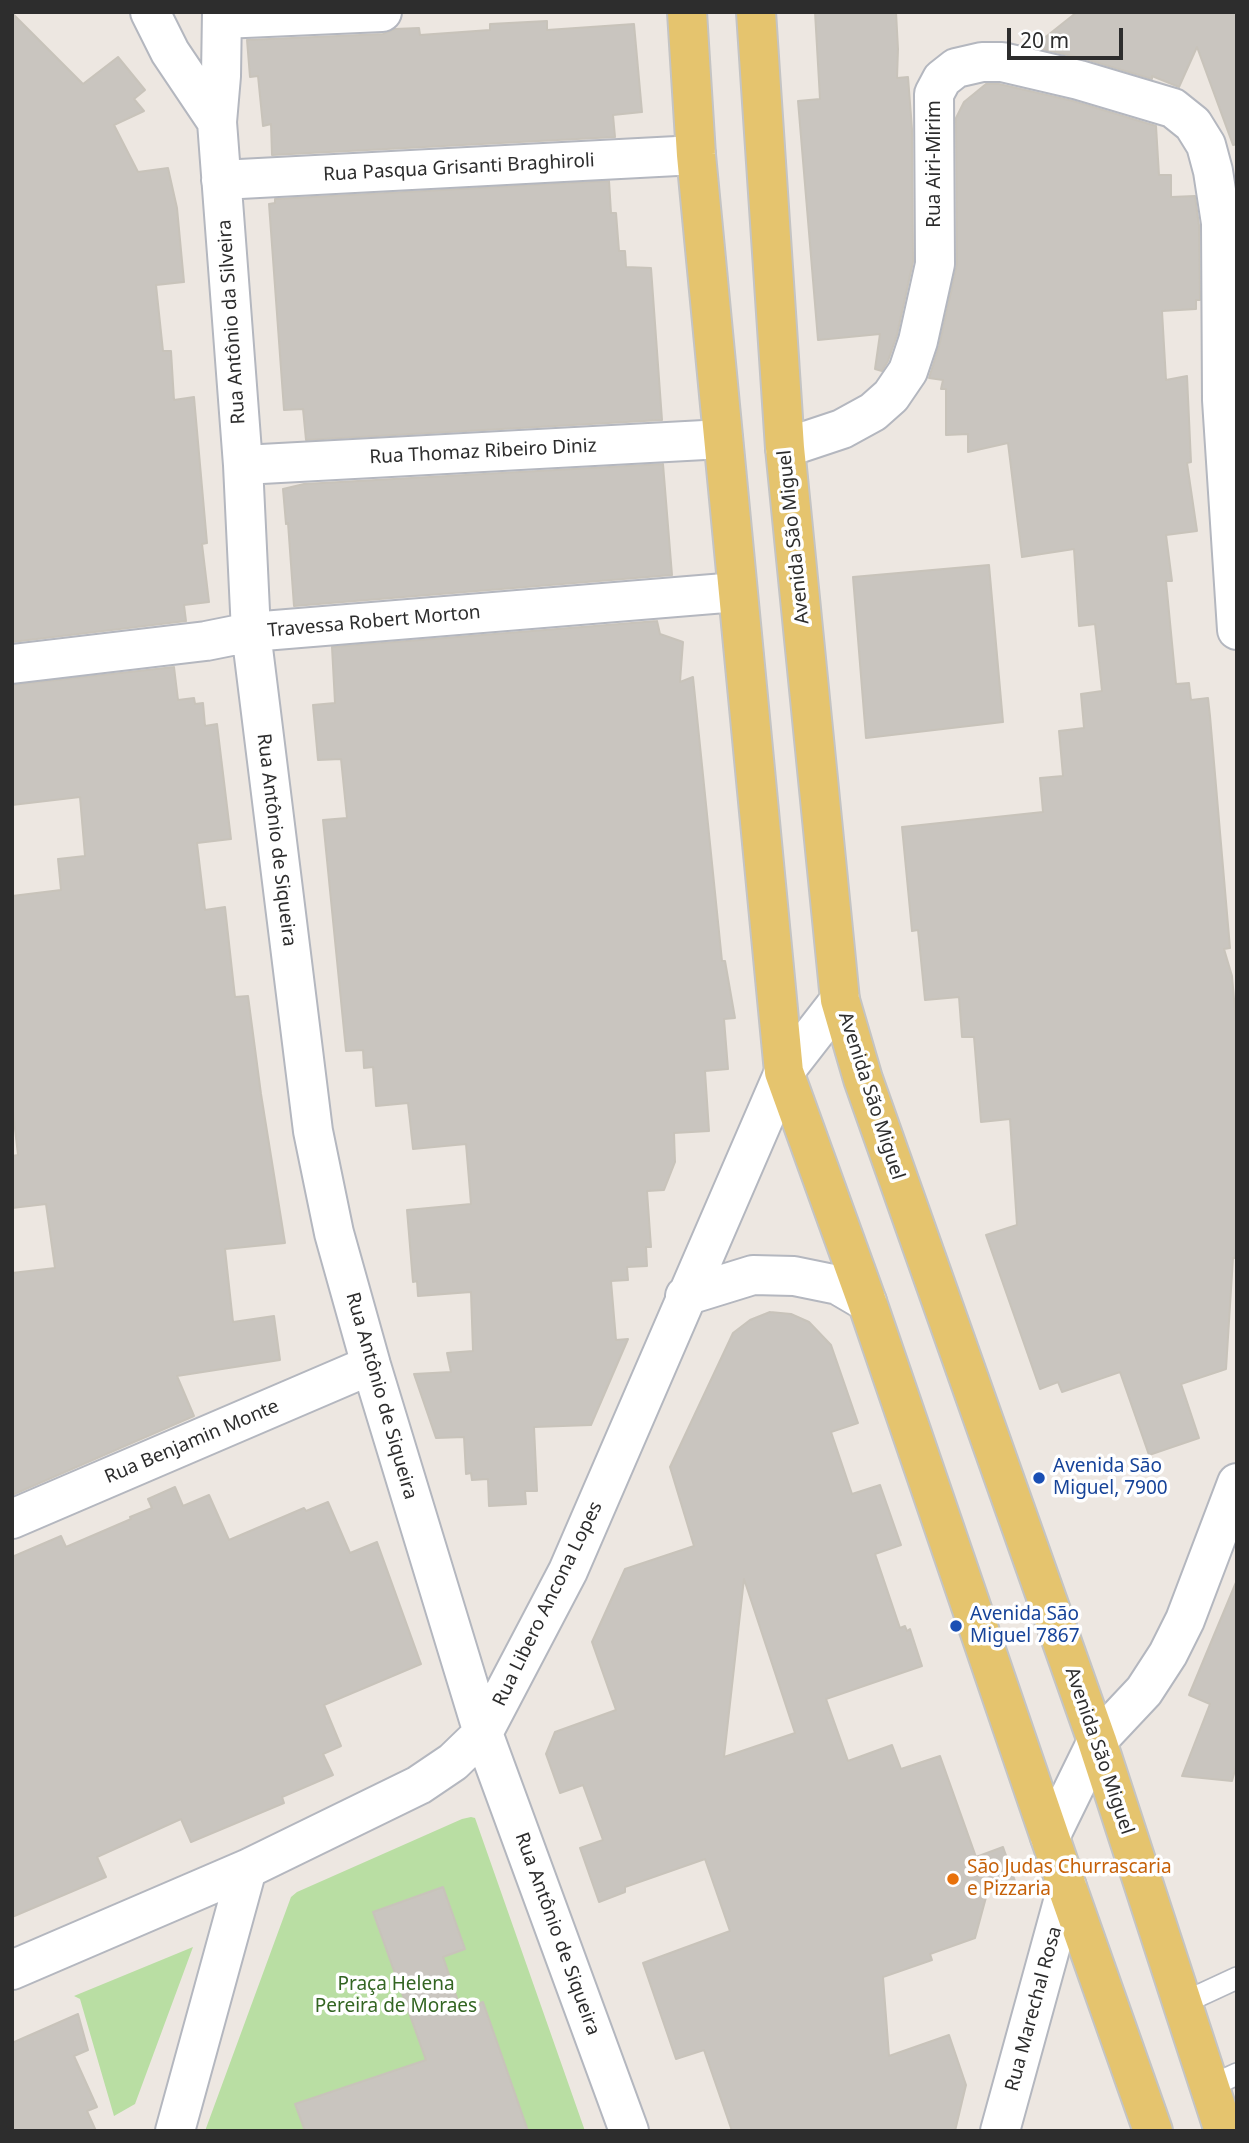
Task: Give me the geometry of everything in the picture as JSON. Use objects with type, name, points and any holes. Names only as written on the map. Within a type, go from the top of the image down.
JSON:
[{"type":"main road","points":[[687,12],[696,155],[784,1072],[867,1302],[1153,2131]]},
{"type":"main road","name":"Avenida São Miguel","points":[[756,12],[785,448],[840,1000],[863,1079],[1097,1741],[1183,2003],[1223,2081],[1224,2131]]},
{"type":"street","points":[[150,12],[170,52],[217,122]]},
{"type":"street","points":[[222,16],[382,12]]},
{"type":"street","name":"Rua Antônio da Silveira","points":[[222,16],[217,122],[243,465],[251,632]]},
{"type":"street","name":"Rua Airi-Mirim","points":[[785,448],[842,429],[873,412],[891,396],[908,370],[918,341],[935,264],[934,94],[942,79],[957,68],[982,62],[1002,62],[1079,80],[1173,108],[1193,124],[1206,145],[1229,222],[1222,400],[1237,630]]},
{"type":"street","name":"Rua Pasqua Grisanti Braghiroli","points":[[221,180],[696,155]]},
{"type":"street","name":"Rua Thomaz Ribeiro Diniz","points":[[243,465],[723,439]]},
{"type":"street","name":"Travessa Robert Morton","points":[[12,664],[206,641],[251,632],[737,592]]},
{"type":"street","name":"Rua Antônio de Siqueira","points":[[251,632],[313,1131],[334,1233],[370,1365],[483,1733],[629,2131]]},
{"type":"street","name":"Rua Libero Ancona Lopes","points":[[12,1970],[247,1869],[419,1785],[453,1762],[483,1733],[568,1571],[634,1424],[685,1296],[784,1072],[840,1000]]},
{"type":"street","points":[[685,1296],[753,1275],[780,1275],[838,1285],[867,1302]]},
{"type":"street","name":"Rua Benjamin Monte","points":[[12,1518],[370,1365]]},
{"type":"street","points":[[1050,1837],[1097,1741],[1144,1690],[1168,1654],[1185,1620],[1237,1483]]},
{"type":"street","points":[[175,2131],[247,1869]]},
{"type":"street","name":"Rua Marechal Rosa","points":[[1000,2131],[1067,1887]]},
{"type":"lane","points":[[1183,2003],[1237,1978]]},
{"type":"green space","name":"Praça Helena Pereira de Moraes","points":[[471,1817],[475,1818],[585,2131],[205,2131],[291,1897],[297,1892]]},
{"type":"green space","points":[[193,1947],[135,2104],[114,2116],[80,1999],[74,1996]]},
{"type":"building","points":[[815,12],[896,12],[897,78],[908,77],[912,129],[913,262],[897,335],[882,371],[875,369],[880,334],[818,340],[798,101],[820,99]]},
{"type":"building","points":[[1077,12],[1237,12],[1237,144],[1233,145],[1197,47],[1179,87],[1152,76],[1152,79],[1033,47]]},
{"type":"building","points":[[12,13],[83,84],[118,57],[145,90],[134,99],[144,111],[114,125],[138,172],[168,168],[177,208],[184,282],[156,285],[163,351],[171,351],[174,400],[194,397],[207,543],[202,544],[209,602],[184,605],[186,621],[12,642]]},
{"type":"building","points":[[547,21],[547,30],[634,24],[642,112],[613,115],[615,137],[272,155],[271,124],[263,126],[258,76],[250,77],[247,40],[383,34],[395,29],[419,28],[420,35],[490,30],[490,24]]},
{"type":"building","points":[[986,84],[999,84],[1073,101],[1156,126],[1159,175],[1171,175],[1171,197],[1195,196],[1199,225],[1200,300],[1196,300],[1196,309],[1162,311],[1166,380],[1187,376],[1191,462],[1187,463],[1197,531],[1166,535],[1172,581],[1166,581],[1176,684],[1189,683],[1191,700],[1208,698],[1210,716],[1230,948],[1224,949],[1232,976],[1237,1032],[1237,1258],[1233,1258],[1226,1369],[1181,1384],[1199,1438],[1149,1455],[1120,1372],[1062,1392],[1058,1382],[1040,1389],[986,1235],[1017,1225],[1010,1119],[981,1122],[974,1037],[962,1037],[959,997],[925,1000],[918,930],[912,931],[902,827],[1043,812],[1040,778],[1063,776],[1059,731],[1084,728],[1081,694],[1102,691],[1095,624],[1079,626],[1074,549],[1022,557],[1008,443],[968,452],[968,434],[946,435],[946,389],[941,389],[943,380],[929,378],[957,264],[956,118],[964,102]]},
{"type":"building","points":[[609,181],[611,213],[616,213],[619,251],[625,251],[626,267],[651,268],[662,420],[306,440],[303,409],[284,410],[269,204],[275,203],[275,199]]},
{"type":"building","points":[[663,464],[672,575],[294,606],[283,489],[304,484]]},
{"type":"building","points":[[989,565],[1003,722],[866,738],[853,577]]},
{"type":"building","points":[[657,621],[660,634],[683,642],[680,682],[693,677],[722,961],[725,961],[735,1018],[724,1019],[728,1069],[705,1071],[709,1131],[674,1133],[675,1162],[664,1190],[647,1191],[651,1247],[646,1247],[647,1266],[627,1267],[628,1280],[611,1281],[616,1340],[628,1339],[591,1425],[534,1427],[537,1491],[525,1491],[526,1504],[489,1506],[488,1479],[472,1480],[471,1473],[466,1474],[464,1437],[436,1438],[414,1374],[451,1372],[447,1353],[473,1351],[471,1292],[418,1296],[417,1281],[413,1282],[407,1210],[471,1204],[466,1144],[413,1149],[408,1103],[376,1106],[373,1067],[364,1068],[363,1050],[346,1051],[323,820],[347,818],[341,759],[318,760],[313,705],[335,703],[332,647]]},
{"type":"building","points":[[174,667],[178,700],[194,698],[195,704],[203,703],[205,726],[217,724],[231,839],[197,843],[205,910],[225,907],[235,997],[248,996],[285,1243],[225,1249],[233,1322],[274,1316],[280,1360],[177,1376],[194,1416],[12,1495],[12,1273],[55,1268],[46,1204],[12,1208],[12,1156],[18,1155],[12,1103],[12,896],[61,890],[58,859],[85,856],[80,797],[12,805],[12,685]]},
{"type":"building","points":[[770,1312],[791,1314],[809,1322],[831,1345],[858,1423],[831,1432],[852,1494],[880,1485],[901,1545],[875,1554],[900,1628],[905,1626],[907,1631],[910,1629],[922,1666],[826,1699],[848,1761],[892,1745],[901,1769],[940,1756],[976,1857],[1003,1847],[1015,1881],[988,1890],[975,1938],[930,1954],[932,1960],[883,1977],[889,2056],[949,2035],[966,2085],[955,2131],[732,2131],[704,2050],[676,2059],[643,1963],[730,1931],[705,1859],[625,1887],[625,1892],[599,1902],[580,1848],[603,1840],[583,1785],[560,1793],[546,1754],[555,1732],[616,1710],[592,1642],[625,1569],[694,1546],[670,1467],[733,1333],[750,1320]],"holes":[[[744,1579],[795,1733],[724,1757]]]},
{"type":"building","points":[[175,1487],[183,1506],[209,1495],[229,1540],[304,1508],[306,1511],[328,1502],[350,1553],[377,1542],[421,1664],[324,1705],[341,1746],[323,1754],[333,1775],[282,1797],[284,1803],[191,1842],[181,1819],[97,1857],[106,1877],[12,1917],[12,1557],[61,1536],[66,1547],[152,1508],[148,1499]]},
{"type":"building","points":[[1237,1580],[1237,1763],[1232,1781],[1182,1776],[1210,1704],[1189,1695]]},
{"type":"building","points":[[443,1887],[465,1949],[443,1957],[461,2010],[483,2002],[528,2131],[305,2131],[295,2104],[426,2060],[373,1912]]},
{"type":"building","points":[[78,2014],[88,2050],[74,2056],[97,2107],[87,2111],[96,2131],[12,2131],[12,2043]]},
{"type":"place","name":"Avenida São Miguel, 7900","points":[[1039,1478]]},
{"type":"place","name":"Avenida São Miguel 7867","points":[[956,1626]]},
{"type":"place","name":"São Judas Churrascaria e Pizzaria","points":[[953,1879]]}]
